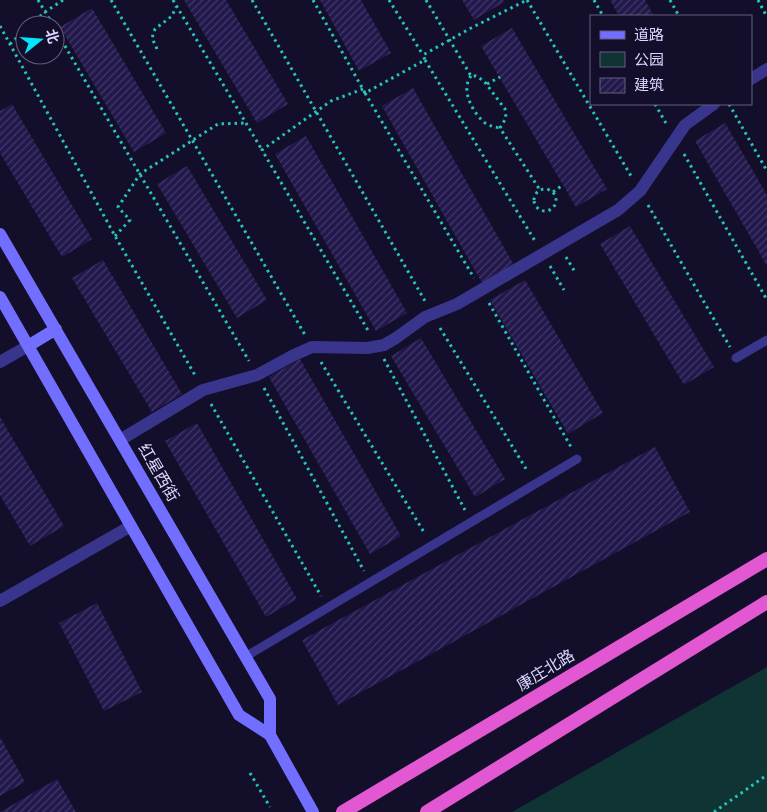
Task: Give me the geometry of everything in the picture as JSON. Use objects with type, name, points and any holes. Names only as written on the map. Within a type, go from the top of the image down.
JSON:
[{"type":"highway","name":"康庄北路","points":[[343,812],[767,559]]},
{"type":"highway","points":[[427,812],[767,602]]},
{"type":"main road","name":"红星西街","points":[[0,234],[270,699],[270,735]]},
{"type":"main road","name":"红星西街","points":[[0,297],[239,715],[270,735],[313,812]]},
{"type":"main road","points":[[28,346],[56,329]]},
{"type":"street","points":[[752,78],[767,68]]},
{"type":"street","points":[[120,440],[203,390],[257,375],[312,347],[367,348],[384,345],[425,317],[457,304],[618,210],[640,191],[685,125],[713,105]]},
{"type":"street","points":[[0,362],[28,346]]},
{"type":"street","points":[[0,601],[131,526]]},
{"type":"lane","points":[[736,358],[767,340]]},
{"type":"lane","points":[[246,657],[577,459]]},
{"type":"path","points":[[38,0],[47,15]]},
{"type":"path","points":[[42,15],[63,0]]},
{"type":"path","points":[[111,0],[312,347],[432,546]]},
{"type":"path","points":[[173,0],[377,346],[472,522]]},
{"type":"path","points":[[252,0],[432,314],[535,484]]},
{"type":"path","points":[[313,0],[365,94],[425,60]]},
{"type":"path","points":[[390,0],[564,290]]},
{"type":"path","points":[[426,0],[471,76]]},
{"type":"path","points":[[423,55],[527,0],[736,358]]},
{"type":"path","points":[[594,0],[603,15]]},
{"type":"path","points":[[670,0],[679,15]]},
{"type":"path","points":[[758,0],[767,17]]},
{"type":"path","points":[[158,49],[152,38],[154,29],[172,16],[176,6]]},
{"type":"path","points":[[0,26],[115,236],[328,608]]},
{"type":"path","points":[[10,44],[15,39]]},
{"type":"path","points":[[65,46],[257,375],[371,583]]},
{"type":"path","points":[[471,76],[476,76],[484,81],[505,109],[506,118],[500,128]]},
{"type":"path","points":[[471,76],[466,88],[468,97],[484,122],[493,127],[500,128],[540,190]]},
{"type":"path","points":[[487,84],[500,77]]},
{"type":"path","points":[[262,150],[331,101],[362,89]]},
{"type":"path","points":[[656,105],[767,300]]},
{"type":"path","points":[[730,105],[767,171]]},
{"type":"path","points":[[115,236],[130,220],[118,207],[140,174],[218,124],[246,123]]},
{"type":"path","points":[[553,192],[563,185]]},
{"type":"path","points":[[547,188],[553,192],[557,198],[555,206],[549,210],[542,211],[536,206],[534,199],[540,190],[547,188]]},
{"type":"path","points":[[250,774],[270,807]]},
{"type":"path","points":[[714,812],[767,775]]},
{"type":"green space","points":[[767,667],[767,812],[512,812]]},
{"type":"building","points":[[184,0],[226,0],[288,104],[257,123]]},
{"type":"building","points":[[320,0],[361,0],[391,53],[359,71]]},
{"type":"building","points":[[462,0],[503,0],[504,2],[474,20]]},
{"type":"building","points":[[610,0],[645,0],[653,15],[618,15]]},
{"type":"building","points":[[92,8],[166,133],[134,152],[65,35],[65,24]]},
{"type":"building","points":[[512,28],[607,189],[576,207],[481,46]]},
{"type":"building","points":[[413,88],[514,265],[482,283],[382,106]]},
{"type":"building","points":[[12,104],[92,239],[62,257],[0,153],[0,111]]},
{"type":"building","points":[[725,123],[767,195],[767,266],[695,141]]},
{"type":"building","points":[[306,136],[407,313],[376,331],[275,154]]},
{"type":"building","points":[[187,166],[267,300],[237,318],[157,184]]},
{"type":"building","points":[[630,226],[714,367],[684,385],[600,244]]},
{"type":"building","points":[[103,260],[182,394],[152,412],[72,278]]},
{"type":"building","points":[[525,280],[603,413],[568,434],[490,300]]},
{"type":"building","points":[[421,338],[505,479],[475,497],[391,356]]},
{"type":"building","points":[[300,359],[401,536],[370,554],[269,377]]},
{"type":"building","points":[[0,417],[64,526],[30,546],[0,495]]},
{"type":"building","points":[[197,423],[297,599],[266,617],[165,441]]},
{"type":"building","points":[[655,447],[690,512],[338,705],[302,640]]},
{"type":"building","points":[[97,603],[142,692],[104,711],[59,623]]},
{"type":"building","points":[[0,737],[25,782],[0,796]]},
{"type":"building","points":[[57,779],[76,812],[0,812]]}]
